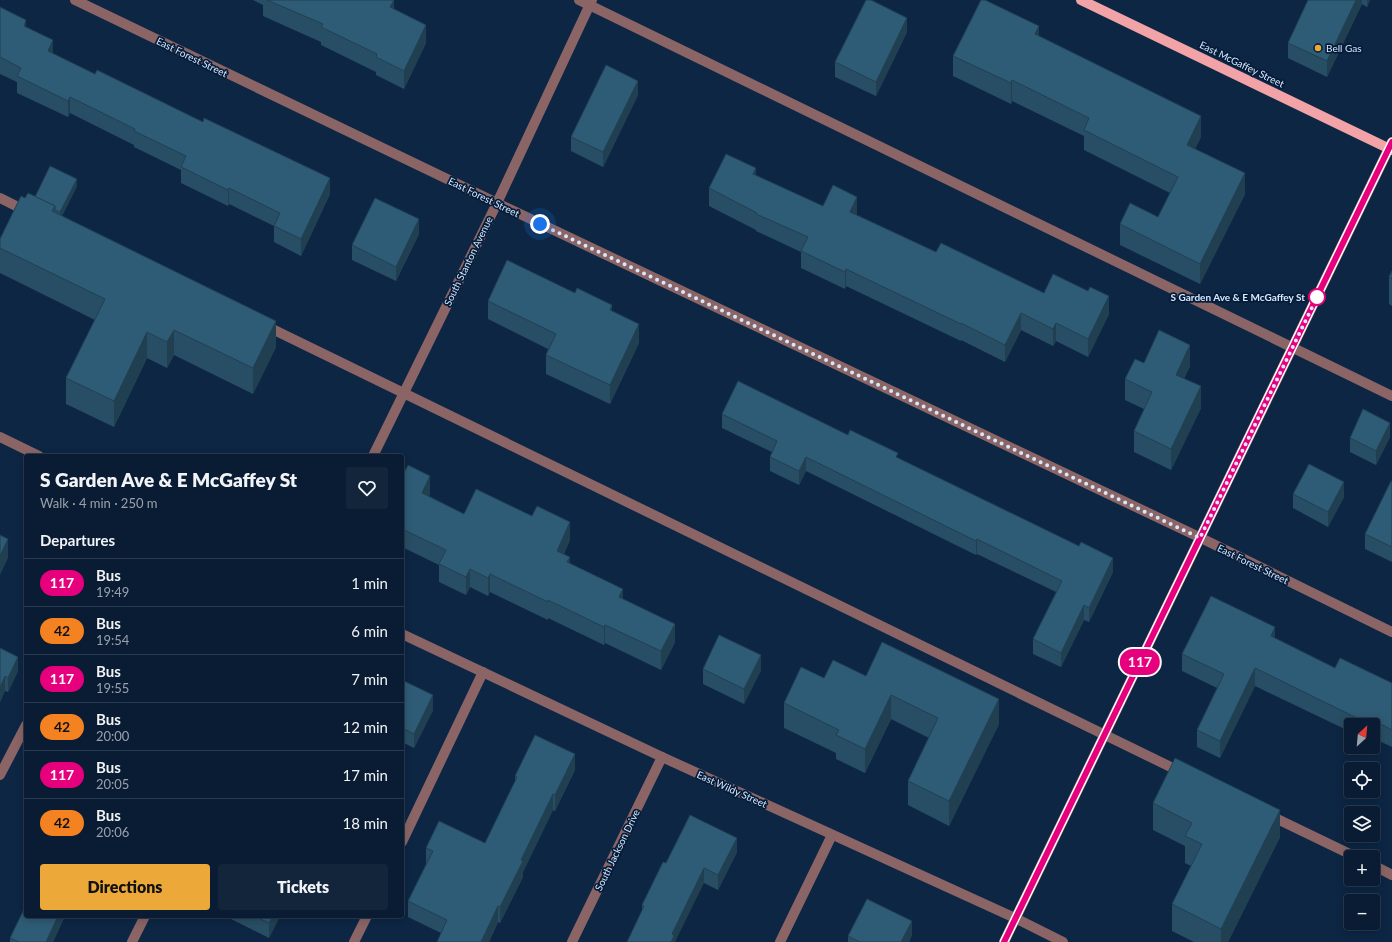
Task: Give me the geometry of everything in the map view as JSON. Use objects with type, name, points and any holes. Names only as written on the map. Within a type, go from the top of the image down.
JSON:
[{"type":"main road","name":"East McGaffey Street","points":[[1081,0],[1391,147]]},
{"type":"street","name":"East Forest Street","points":[[74,0],[1200,538],[1392,632]]},
{"type":"street","points":[[579,0],[591,3],[1392,396]]},
{"type":"street","name":"South Stanton Avenue","points":[[374,454],[497,203],[591,3]]},
{"type":"street","points":[[1004,942],[1391,147]]},
{"type":"street","points":[[0,198],[35,215]]},
{"type":"street","points":[[255,321],[1191,776]]},
{"type":"street","points":[[0,436],[35,454]]},
{"type":"street","name":"East Wildy Street","points":[[404,635],[662,758],[1015,918],[1063,942]]},
{"type":"street","points":[[404,838],[483,672]]},
{"type":"street","points":[[0,776],[24,729]]},
{"type":"street","name":"South Jackson Drive","points":[[572,942],[662,758]]},
{"type":"street","points":[[1262,812],[1344,851]]},
{"type":"street","points":[[780,942],[832,835]]},
{"type":"street","points":[[1380,869],[1392,875]]},
{"type":"street","points":[[132,942],[144,918]]},
{"type":"street","points":[[354,942],[366,918]]},
{"type":"building","points":[[267,0],[394,0],[390,7],[426,25],[404,71],[376,57],[377,54],[321,27],[323,24]]},
{"type":"building","points":[[866,0],[871,0],[907,18],[876,82],[835,62]]},
{"type":"building","points":[[981,0],[985,0],[1039,26],[1035,34],[1201,116],[1187,145],[1245,173],[1200,264],[1120,224],[1130,203],[1158,217],[1178,177],[1084,130],[1089,118],[1012,80],[1011,83],[953,56]]},
{"type":"building","points":[[1308,0],[1356,0],[1327,61],[1288,43]]},
{"type":"building","points":[[0,7],[26,20],[24,26],[53,40],[48,51],[95,74],[97,70],[203,122],[204,118],[330,178],[301,239],[274,226],[280,213],[181,167],[186,156],[134,131],[135,129],[70,97],[68,101],[17,76],[21,68],[0,57]]},
{"type":"building","points":[[606,65],[638,81],[603,152],[571,137]]},
{"type":"building","points":[[726,154],[756,168],[753,174],[823,206],[833,185],[857,197],[850,212],[936,252],[941,243],[1044,293],[1053,274],[1088,291],[1090,287],[1109,296],[1088,339],[1056,323],[1053,329],[1021,313],[1005,345],[846,269],[845,272],[801,251],[808,237],[756,214],[757,213],[709,188]]},
{"type":"building","points":[[50,166],[77,179],[60,212],[55,210],[55,206],[35,197]]},
{"type":"building","points":[[28,193],[55,206],[52,211],[276,321],[253,368],[174,330],[167,342],[147,332],[114,401],[66,378],[105,299],[0,248],[0,239],[21,196],[25,198]]},
{"type":"building","points":[[375,198],[419,219],[396,267],[352,245]]},
{"type":"building","points":[[507,260],[575,293],[577,288],[612,305],[610,310],[639,324],[610,385],[546,355],[556,334],[488,301]]},
{"type":"building","points":[[1392,271],[1392,279],[1389,277]]},
{"type":"building","points":[[1159,330],[1190,345],[1176,375],[1201,386],[1171,449],[1134,431],[1152,392],[1125,379],[1135,359],[1144,363]]},
{"type":"building","points":[[738,381],[848,435],[850,430],[898,453],[896,457],[1079,546],[1081,542],[1113,558],[1089,608],[1084,605],[1061,653],[1033,639],[1062,581],[977,539],[976,541],[806,457],[799,471],[770,457],[777,441],[722,414]]},
{"type":"building","points":[[1363,409],[1390,423],[1376,451],[1350,438]]},
{"type":"building","points":[[1309,464],[1344,482],[1328,512],[1293,494]]},
{"type":"building","points":[[408,465],[430,476],[422,493],[464,514],[476,489],[532,516],[537,506],[570,522],[557,551],[570,557],[567,562],[623,589],[619,597],[675,624],[661,651],[605,625],[604,627],[548,600],[548,602],[490,574],[488,578],[470,569],[466,577],[439,564],[446,550],[404,530],[404,473]]},
{"type":"building","points":[[1392,481],[1392,547],[1365,534]]},
{"type":"building","points":[[0,535],[8,539],[0,556]]},
{"type":"building","points":[[1211,596],[1275,627],[1271,636],[1335,668],[1340,658],[1392,683],[1392,730],[1380,724],[1380,718],[1357,718],[1255,668],[1220,741],[1197,730],[1224,674],[1182,654]]},
{"type":"building","points":[[719,635],[761,655],[744,689],[703,669]]},
{"type":"building","points":[[882,642],[999,699],[949,801],[908,781],[938,718],[891,695],[865,749],[836,735],[839,730],[784,703],[801,667],[824,678],[833,660],[866,676]]},
{"type":"building","points":[[0,648],[18,657],[8,678],[5,676],[0,688]]},
{"type":"building","points":[[404,681],[433,695],[414,734],[404,729]]},
{"type":"building","points":[[535,735],[575,754],[555,795],[553,794],[521,860],[523,861],[500,907],[498,906],[481,942],[437,942],[447,920],[408,901],[433,851],[426,848],[439,821],[485,843],[517,777],[515,776]]},
{"type":"building","points":[[1175,758],[1280,810],[1221,929],[1172,904],[1202,844],[1185,836],[1192,823],[1153,803]]},
{"type":"building","points":[[690,815],[737,838],[718,875],[704,868],[672,934],[674,936],[671,942],[627,942],[644,906],[642,905],[663,862],[666,863]]},
{"type":"building","points":[[867,899],[912,921],[901,942],[860,942],[848,936]]},
{"type":"building","points":[[24,909],[24,918],[57,918],[46,942],[19,942],[10,938]]},
{"type":"building","points":[[258,918],[272,918],[269,923]]},
{"type":"bus line","name":"117","points":[[1004,942],[1392,142]]},
{"type":"place","name":"Bell Gas","points":[[1318,48]]},
{"type":"place","name":"S Garden Ave & E McGaffey St","points":[[1317,297]]},
{"type":"route","points":[[540,224],[1200,538],[1320,291],[1317,297]]}]
